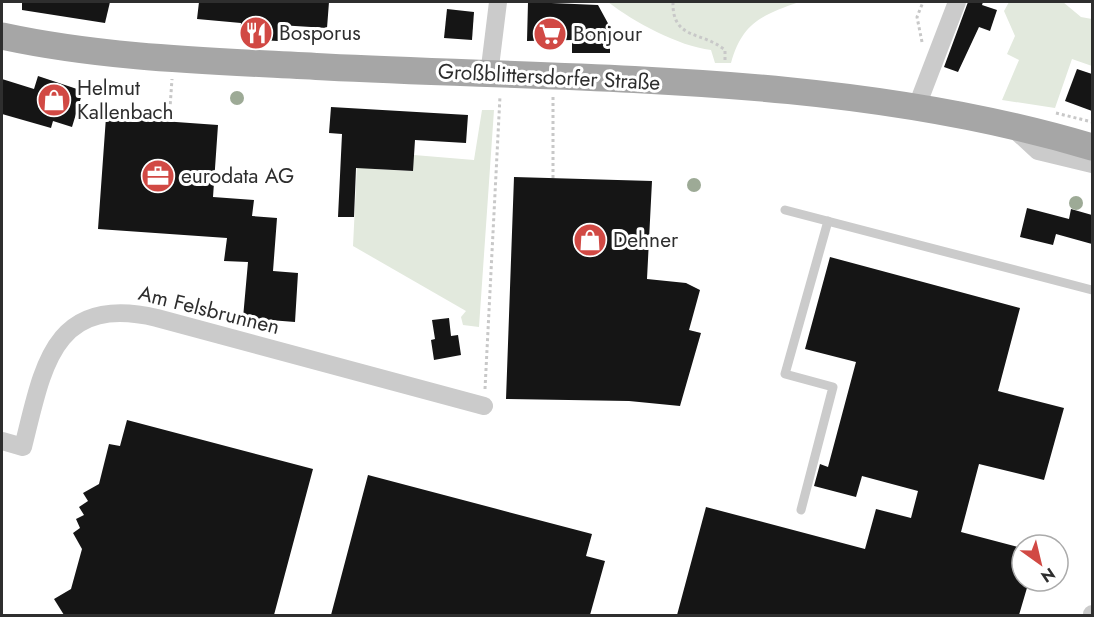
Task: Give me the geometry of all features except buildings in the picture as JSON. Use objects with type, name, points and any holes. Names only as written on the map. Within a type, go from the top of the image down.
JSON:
[{"type":"main road","name":"Großblittersdorfer Straße","points":[[2,36],[95,51],[174,60],[494,87],[554,78],[694,84],[917,106],[1009,124],[1092,147]]},
{"type":"street","points":[[494,87],[498,2]]},
{"type":"street","points":[[917,106],[957,2]]},
{"type":"street","points":[[1009,124],[1038,151],[1092,164]]},
{"type":"street","name":"Am Felsbrunnen","points":[[2,441],[23,447],[42,372],[59,340],[85,321],[118,312],[135,312],[484,406]]},
{"type":"lane","points":[[785,210],[1092,290]]},
{"type":"lane","points":[[801,510],[833,387],[785,374],[828,221]]},
{"type":"path","points":[[673,2],[673,18],[678,26],[717,43],[725,50],[725,63]]},
{"type":"path","points":[[169,122],[174,60]]},
{"type":"path","points":[[553,179],[554,78]]},
{"type":"path","points":[[484,406],[494,87]]},
{"type":"shaded area","points":[[608,2],[799,2],[774,11],[755,22],[741,38],[731,63],[715,63],[711,50],[685,44],[657,32]]},
{"type":"shaded area","points":[[1009,2],[1063,2],[1081,17],[1092,19],[1092,66],[1072,59],[1055,108],[1002,100],[1019,60],[1007,54],[1015,36],[1004,11]]},
{"type":"shaded area","points":[[482,110],[494,110],[479,327],[463,325],[461,317],[466,311],[353,246],[357,165],[374,169],[412,171],[414,155],[474,160]]},
{"type":"place","name":"Bosporus","points":[[256,33]]},
{"type":"place","name":"Bonjour","points":[[550,34]]},
{"type":"place","name":"Helmut Kallenbach","points":[[54,100]]},
{"type":"place","name":"eurodata AG","points":[[158,176]]},
{"type":"place","name":"Dehner","points":[[590,240]]}]
